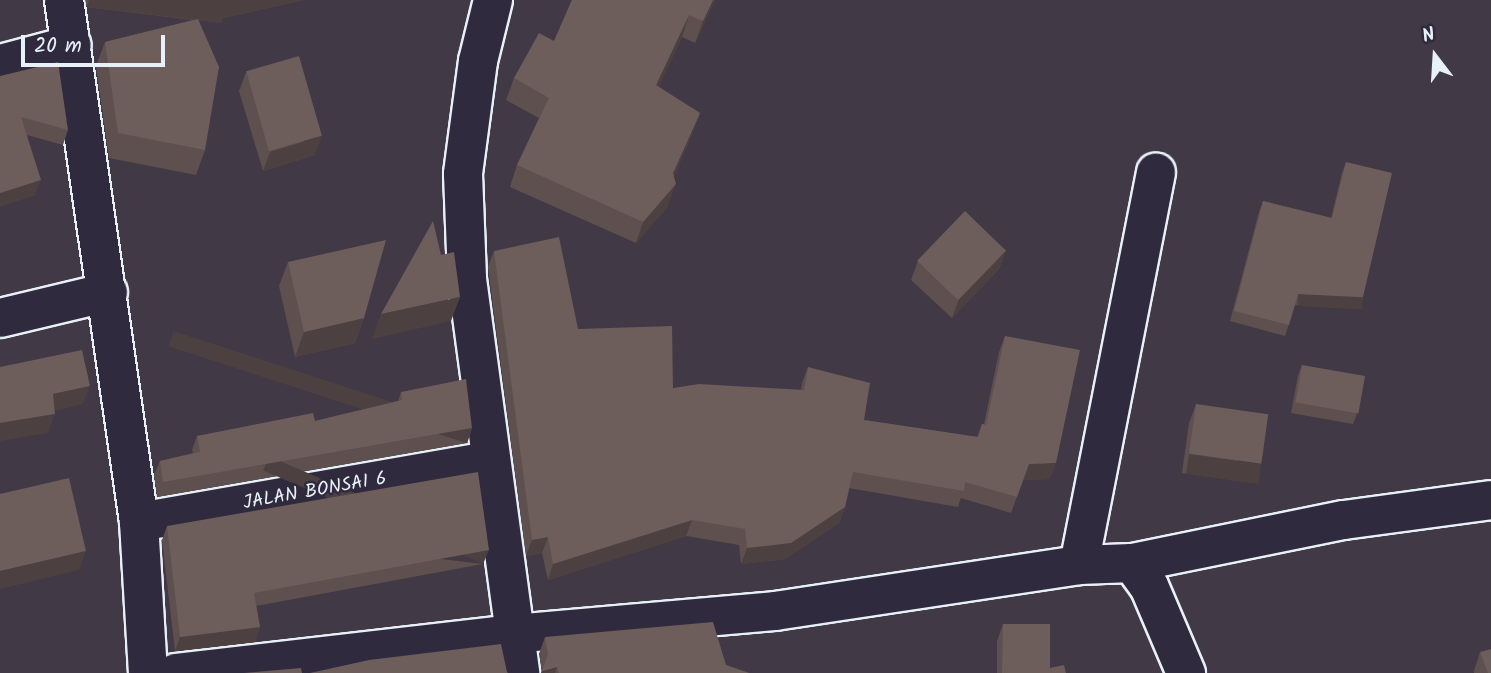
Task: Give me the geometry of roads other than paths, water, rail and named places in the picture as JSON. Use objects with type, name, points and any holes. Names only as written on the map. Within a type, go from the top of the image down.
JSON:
[{"type":"street","points":[[64,0],[139,522],[148,673]]},
{"type":"street","points":[[493,0],[478,61],[463,174],[467,279],[520,673]]},
{"type":"street","points":[[0,64],[72,45]]},
{"type":"street","points":[[1080,565],[1156,172]]},
{"type":"street","points":[[0,317],[108,292]]},
{"type":"street","name":"JALAN BONSAI 6","points":[[139,522],[490,461]]},
{"type":"street","points":[[176,673],[513,634],[775,611],[1080,565],[1132,563],[1343,520],[1491,500]]},
{"type":"street","points":[[1132,563],[1149,586],[1186,673]]}]
